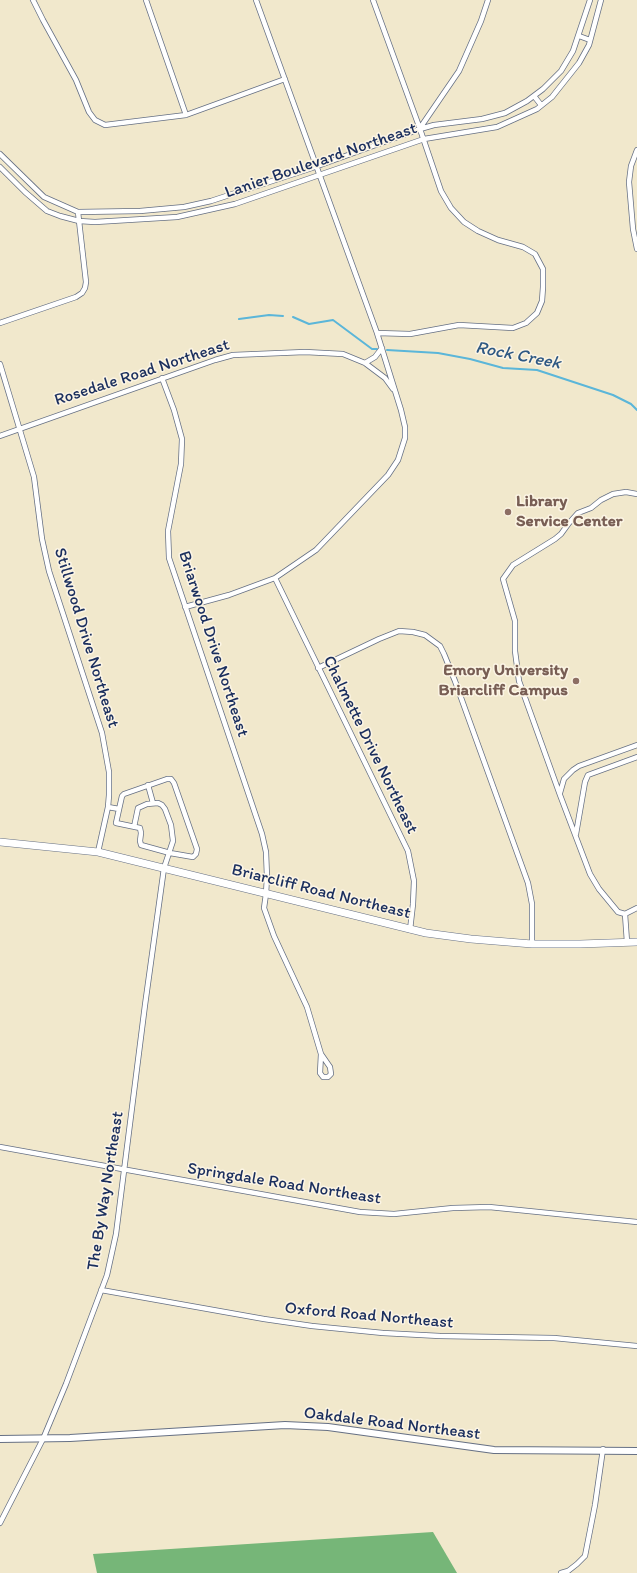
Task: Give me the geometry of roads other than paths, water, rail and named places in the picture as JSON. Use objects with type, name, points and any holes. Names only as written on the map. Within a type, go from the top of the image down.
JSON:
[{"type":"main road","name":"Briarcliff Road Northeast","points":[[0,842],[98,852],[410,930],[456,937],[532,944],[637,942]]},
{"type":"street","points":[[34,0],[43,20],[76,80],[89,112],[95,120],[100,123],[110,125],[186,115],[285,79]]},
{"type":"street","points":[[146,0],[186,115]]},
{"type":"street","points":[[185,607],[229,595],[275,578],[302,560],[326,541],[376,490],[394,467],[402,451],[405,433],[404,418],[377,333],[256,0]]},
{"type":"street","points":[[373,0],[424,139],[441,191],[455,213],[464,222],[478,231],[498,240],[527,249],[538,258],[542,266],[543,274],[542,301],[540,307],[533,317],[526,323],[513,328],[459,325],[410,334],[377,333]]},
{"type":"street","points":[[420,129],[459,71],[481,21],[488,0]]},
{"type":"street","name":"Lanier Boulevard Northeast","points":[[0,154],[28,183],[44,196],[78,212],[140,211],[178,207],[224,198],[420,129],[434,125],[482,119],[505,113],[543,90],[562,71],[574,51],[590,0]]},
{"type":"street","name":"Lanier Boulevard Northeast","points":[[0,167],[47,211],[79,221],[135,221],[179,217],[235,204],[424,139],[496,127],[541,105],[552,97],[580,63],[590,40],[601,0]]},
{"type":"street","points":[[579,36],[590,40]]},
{"type":"street","points":[[534,96],[541,105]]},
{"type":"street","points":[[448,124],[448,134]]},
{"type":"street","points":[[637,150],[629,182],[632,219],[637,249]]},
{"type":"street","points":[[178,207],[179,217]]},
{"type":"street","points":[[0,323],[76,297],[82,293],[86,282],[78,212]]},
{"type":"street","points":[[365,363],[375,357],[382,348]]},
{"type":"street","name":"Rosedale Road Northeast","points":[[0,436],[162,378],[224,357],[238,354],[305,352],[348,356],[365,363],[385,378],[396,394]]},
{"type":"street","name":"Stillwood Drive Northeast","points":[[0,364],[36,486],[42,539],[48,571],[102,733],[109,780],[108,807],[98,852]]},
{"type":"street","name":"Briarwood Drive Northeast","points":[[162,378],[174,410],[182,439],[181,464],[168,531],[171,565],[262,834],[266,852],[266,894],[264,908],[274,936],[308,1007],[321,1054]]},
{"type":"street","points":[[637,494],[626,492],[613,494],[601,500],[591,508],[578,513],[562,534],[513,565],[503,579],[515,621],[515,650],[519,682],[585,863],[595,882],[618,912],[626,914],[637,908]]},
{"type":"street","name":"Chalmette Drive Northeast","points":[[275,578],[408,851],[414,881],[410,930]]},
{"type":"street","points":[[318,668],[379,639],[399,632],[413,632],[425,635],[440,646],[455,681],[528,883],[532,904],[532,944]]},
{"type":"street","points":[[560,795],[564,779],[578,766],[637,745]]},
{"type":"street","points":[[576,836],[585,782],[588,775],[637,757]]},
{"type":"street","points":[[167,779],[171,779],[174,783],[197,849],[196,854],[193,856],[170,853],[141,845],[140,828],[116,823],[122,796],[148,785],[167,779]]},
{"type":"street","points":[[134,827],[138,808],[153,803],[148,785]]},
{"type":"street","name":"The By Way Northeast","points":[[0,1523],[43,1439],[102,1290],[110,1263],[116,1234],[125,1170],[145,1000],[164,868],[173,841],[171,826],[163,807],[158,803],[153,803]]},
{"type":"street","points":[[108,807],[119,809]]},
{"type":"street","points":[[626,914],[627,942]]},
{"type":"street","points":[[321,1054],[331,1069],[331,1075],[328,1077],[323,1077],[320,1073],[321,1054]]},
{"type":"street","name":"Springdale Road Northeast","points":[[0,1147],[360,1212],[394,1214],[453,1208],[489,1207],[637,1222]]},
{"type":"street","name":"Oxford Road Northeast","points":[[102,1290],[264,1319],[312,1326],[383,1333],[440,1336],[554,1338],[637,1346]]},
{"type":"street","name":"Oakdale Road Northeast","points":[[0,1439],[43,1439],[285,1425],[328,1427],[494,1450],[637,1450]]},
{"type":"street","points":[[561,1573],[568,1571],[585,1556],[603,1450]]},
{"type":"waterway","name":"Rock Creek","points":[[239,319],[269,315],[283,316]]},
{"type":"waterway","name":"Rock Creek","points":[[293,317],[309,324],[333,320],[372,349],[377,349]]},
{"type":"waterway","name":"Rock Creek","points":[[387,350],[438,353],[470,359],[503,368],[537,370],[613,395],[631,404],[637,410]]},
{"type":"place","name":"Library Service Center","points":[[508,512]]},
{"type":"place","name":"Emory University Briarcliff Campus","points":[[576,681]]}]
